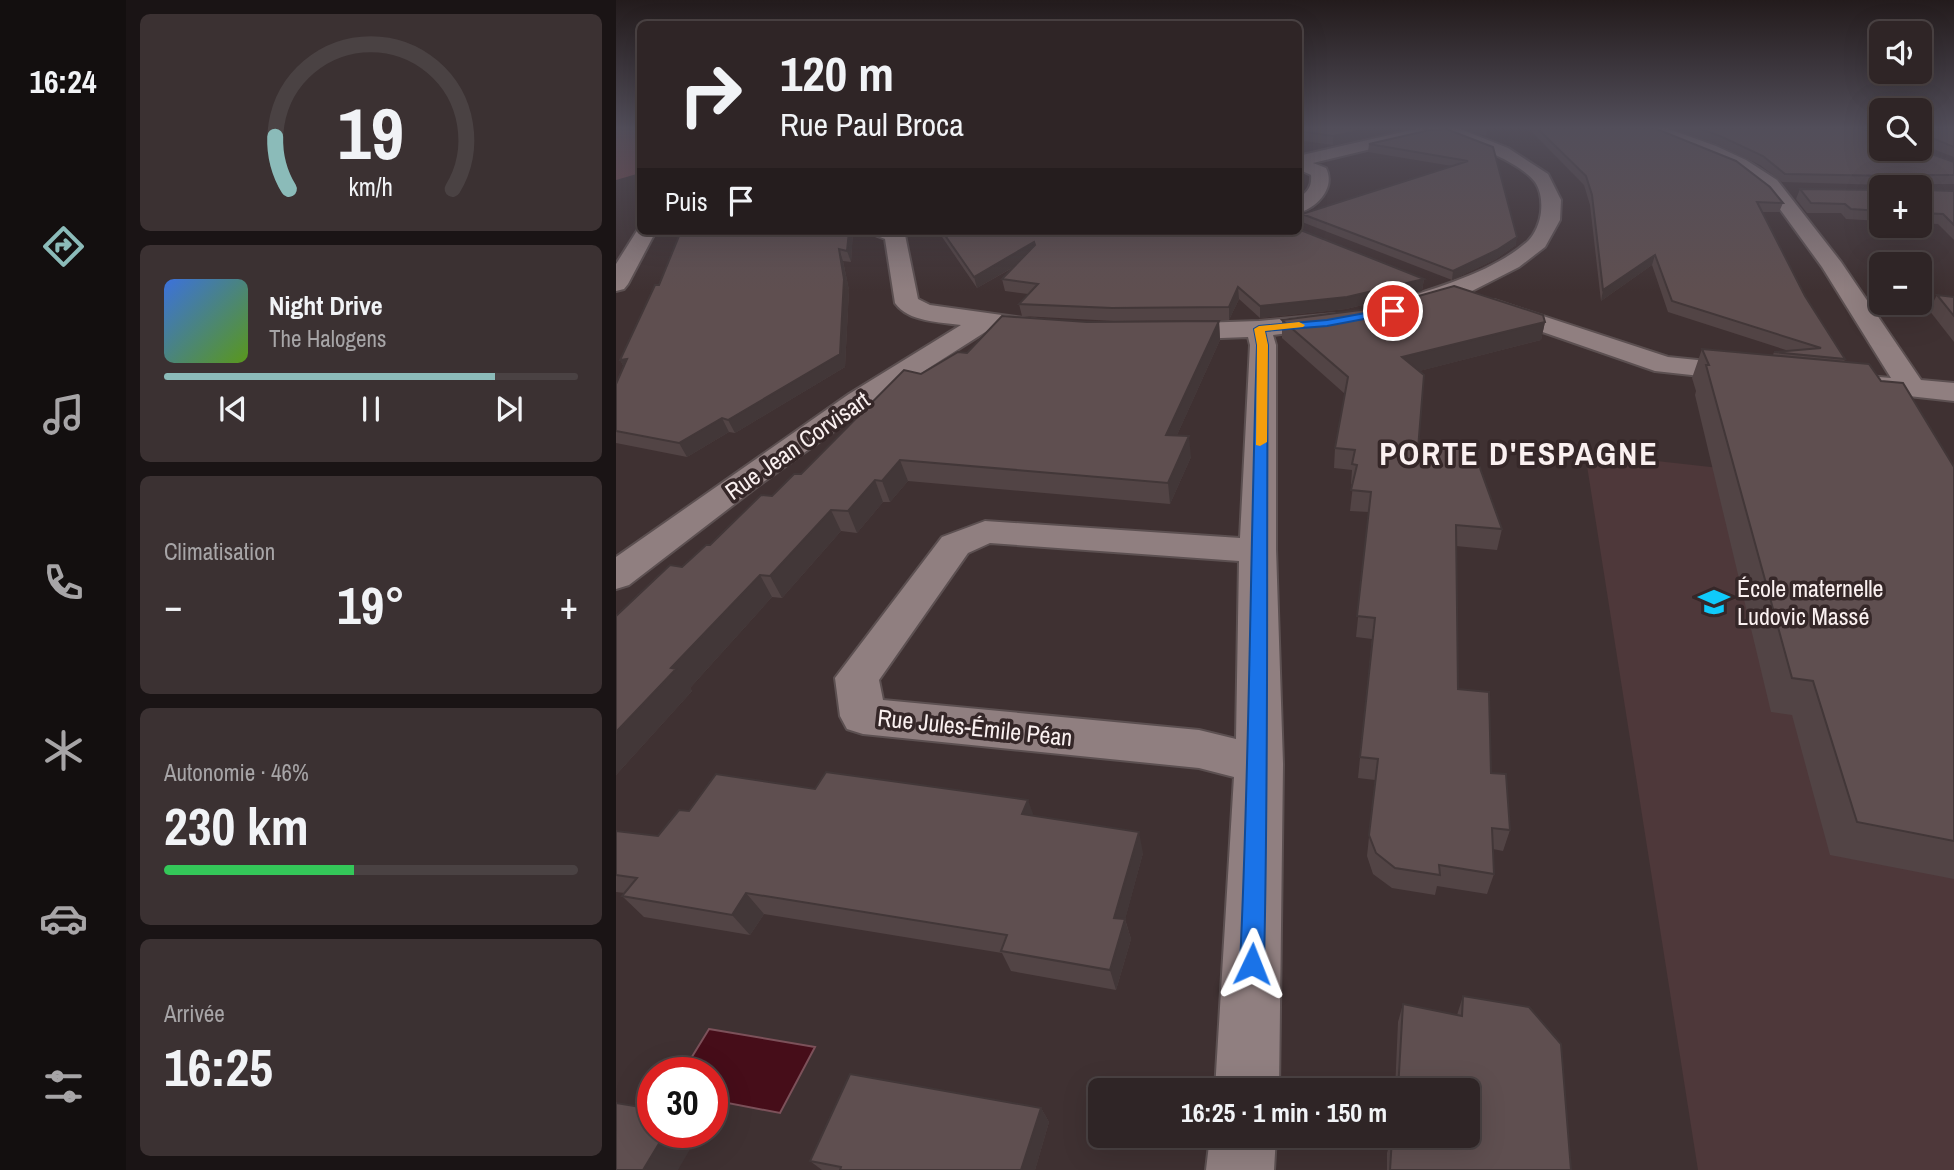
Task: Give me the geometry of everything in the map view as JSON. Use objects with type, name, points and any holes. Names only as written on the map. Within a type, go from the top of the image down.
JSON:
[{"type":"street","points":[[1302,204],[1317,195],[1321,183]]},
{"type":"street","points":[[1393,311],[1450,292],[1511,262],[1538,243],[1550,220],[1552,200],[1544,183]]},
{"type":"street","points":[[1768,183],[1817,243],[1912,388]]},
{"type":"street","points":[[1777,190],[1803,190]]},
{"type":"street","points":[[616,284],[644,235]]},
{"type":"street","points":[[895,235],[907,303],[924,312],[983,322],[1067,330]]},
{"type":"street","points":[[1412,276],[1450,292],[1665,365],[1774,375]]},
{"type":"street","points":[[1142,333],[1259,329],[1353,318]]},
{"type":"street","name":"Rue Jean Corvisart","points":[[616,576],[746,479],[859,400],[983,322]]},
{"type":"street","points":[[1247,1078],[1259,764],[1258,549],[1263,345],[1259,329]]},
{"type":"street","points":[[1829,380],[1954,392]]},
{"type":"street","name":"Rue Jules-Émile Péan","points":[[1258,549],[1220,550],[985,533],[955,545],[857,678],[863,716],[1199,749],[1259,764]]},
{"type":"street","points":[[1240,1170],[1242,1148]]},
{"type":"shaded area","points":[[1585,453],[1954,494],[1954,1170],[1698,1170]]},
{"type":"shaded area","points":[[709,1029],[815,1047],[780,1113],[728,1103],[728,1057],[692,1057]]},
{"type":"building","points":[[1400,183],[1502,183],[1517,237],[1453,271],[1302,214]]},
{"type":"building","points":[[1588,183],[1764,183],[1783,203],[1757,202],[1805,296],[1845,359],[1774,352],[1821,348],[1672,301],[1655,255],[1603,290],[1592,195]]},
{"type":"building","points":[[1800,189],[1869,190],[1869,210],[1851,209],[1845,204],[1811,203]]},
{"type":"building","points":[[1932,190],[1954,191],[1954,225],[1943,214],[1932,214]]},
{"type":"building","points":[[1302,231],[1424,279],[1347,297],[1260,306],[1238,287],[1229,307],[1112,308],[1019,304],[1038,284],[1002,279],[1035,245],[1034,242],[974,277],[945,235],[1302,235]]},
{"type":"building","points":[[679,235],[849,235],[847,251],[839,249],[844,279],[840,354],[728,420],[722,418],[679,443],[616,431],[616,384],[627,359],[620,360],[655,285],[659,285]]},
{"type":"building","points":[[1454,286],[1543,315],[1545,322],[1402,357],[1424,375],[1418,449],[1472,446],[1502,529],[1456,525],[1458,689],[1489,692],[1491,773],[1506,774],[1510,830],[1492,828],[1494,874],[1439,865],[1440,875],[1395,868],[1376,853],[1369,835],[1378,759],[1360,757],[1375,618],[1357,616],[1371,492],[1351,490],[1357,465],[1352,464],[1355,450],[1335,448],[1348,377],[1282,320],[1376,308]]},
{"type":"building","points":[[1937,295],[1954,297],[1954,316]]},
{"type":"building","points":[[1002,316],[1087,322],[1219,321],[1166,435],[1189,436],[1168,483],[900,460],[882,481],[875,480],[848,511],[831,510],[770,576],[760,575],[671,668],[676,669],[616,732],[616,616],[670,565],[682,567],[706,545],[710,545],[761,495],[772,496],[794,474],[801,474],[904,370],[921,374],[958,352],[967,353]]},
{"type":"building","points":[[1702,349],[1869,364],[1881,381],[1903,383],[1954,467],[1954,841],[1857,822],[1813,681],[1792,678],[1706,365],[1709,365]]},
{"type":"building","points":[[826,772],[1028,800],[1022,814],[1139,832],[1114,918],[1125,919],[1110,970],[1001,951],[1007,935],[746,893],[732,915],[622,896],[637,878],[616,875],[616,831],[658,836],[679,810],[689,811],[716,774],[815,789]]},
{"type":"building","points":[[1463,996],[1529,1007],[1561,1044],[1571,1170],[1390,1170],[1391,1148],[1480,1148],[1480,1078],[1399,1078],[1403,1004],[1462,1016]]},
{"type":"building","points":[[850,1074],[1041,1108],[1021,1170],[840,1170],[841,1167],[810,1161]]},
{"type":"building","points":[[616,1103],[637,1106],[637,1148],[656,1148],[643,1170],[616,1170]]},
{"type":"slow traffic","points":[[1260,442],[1263,345],[1259,329],[1299,325]]},
{"type":"place","name":"École maternelle Ludovic Massé","points":[[1714,602]]},
{"type":"district","name":"PORTE D'ESPAGNE","points":[[1519,453]]},
{"type":"route","points":[[1252,964],[1259,764],[1258,549],[1263,345],[1259,329],[1327,323],[1393,311]]}]
